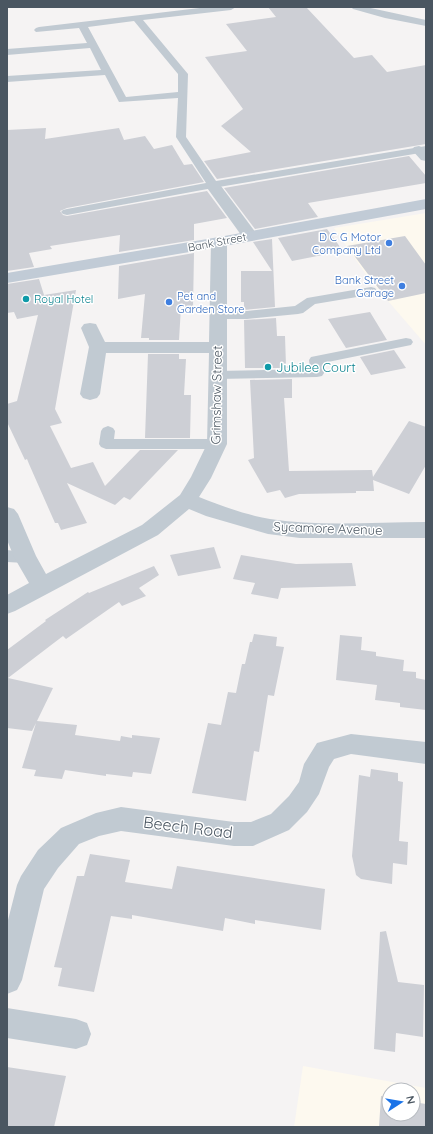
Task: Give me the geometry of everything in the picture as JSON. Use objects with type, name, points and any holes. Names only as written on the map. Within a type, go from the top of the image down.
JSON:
[{"type":"street","points":[[213,185],[250,236]]},
{"type":"street","name":"Bank Street","points":[[7,278],[218,242],[426,204]]},
{"type":"street","name":"Grimshaw Street","points":[[7,605],[150,530],[187,500],[210,461],[217,444],[218,242]]},
{"type":"street","points":[[90,328],[98,347],[90,394]]},
{"type":"street","points":[[98,347],[217,348]]},
{"type":"street","name":"Sycamore Avenue","points":[[187,500],[213,511],[268,526],[300,530],[426,530]]},
{"type":"street","points":[[7,514],[16,556],[42,586]]},
{"type":"street","name":"Beech Road","points":[[7,980],[31,885],[48,858],[70,836],[96,825],[121,819],[234,834],[253,834],[280,822],[298,804],[310,786],[317,764],[326,750],[351,744],[426,753]]},
{"type":"street","points":[[7,1023],[76,1034]]},
{"type":"lane","points":[[40,30],[231,7]]},
{"type":"lane","points":[[356,7],[426,24]]},
{"type":"lane","points":[[137,19],[183,74],[182,137],[213,185]]},
{"type":"lane","points":[[82,25],[123,100],[183,95]]},
{"type":"lane","points":[[7,52],[93,45]]},
{"type":"lane","points":[[7,79],[108,72]]},
{"type":"lane","points":[[67,212],[213,185],[424,152]]},
{"type":"lane","points":[[218,315],[260,314],[298,310],[311,301],[371,291]]},
{"type":"lane","points":[[217,375],[317,373],[316,360],[406,342]]},
{"type":"lane","points":[[108,431],[106,444],[217,444]]},
{"type":"shaded area","points":[[426,213],[426,345],[369,279],[334,228]]},
{"type":"shaded area","points":[[303,1066],[392,1082],[381,1082],[381,1122],[421,1122],[421,1087],[426,1088],[426,1127],[294,1127]]},
{"type":"building","points":[[268,7],[306,7],[354,58],[372,55],[387,72],[426,65],[426,144],[217,179],[204,161],[251,152],[221,126],[243,109],[205,57],[247,51],[226,24],[276,17]]},
{"type":"building","points":[[46,128],[45,139],[119,128],[124,140],[145,136],[154,149],[172,145],[184,165],[192,164],[204,182],[67,208],[60,211],[63,215],[67,216],[207,191],[227,218],[194,224],[194,240],[119,252],[120,235],[50,246],[52,249],[29,253],[34,267],[7,271],[7,130]]},
{"type":"building","points":[[409,156],[426,176],[426,183],[308,203],[318,217],[255,229],[224,188]]},
{"type":"building","points":[[327,229],[343,251],[292,261],[278,238]]},
{"type":"building","points":[[405,236],[426,265],[426,293],[388,301],[347,246]]},
{"type":"building","points":[[272,239],[275,307],[244,310],[244,302],[241,302],[241,271],[272,271],[253,242]]},
{"type":"building","points":[[194,253],[193,308],[181,307],[179,340],[149,340],[149,338],[141,338],[145,294],[118,299],[119,266]]},
{"type":"building","points":[[39,279],[44,295],[76,290],[55,409],[62,423],[50,426],[71,468],[93,462],[105,486],[140,450],[178,450],[130,500],[124,497],[115,505],[67,483],[87,523],[61,530],[58,523],[55,523],[27,459],[25,460],[7,422],[7,404],[17,401],[38,315],[17,319],[14,312],[7,313],[7,284]]},
{"type":"building","points":[[370,312],[387,340],[346,348],[328,319]]},
{"type":"building","points":[[276,318],[277,336],[285,336],[286,366],[291,366],[291,368],[245,368],[244,320]]},
{"type":"building","points":[[394,350],[406,368],[371,375],[360,357]]},
{"type":"building","points":[[148,354],[179,354],[179,359],[186,359],[184,395],[191,395],[190,438],[145,438]]},
{"type":"building","points":[[292,379],[292,398],[284,398],[289,471],[372,470],[373,477],[409,421],[426,427],[426,465],[409,494],[373,480],[374,491],[356,491],[356,493],[299,494],[285,498],[280,490],[267,493],[248,460],[254,458],[250,380]]},
{"type":"building","points":[[214,547],[221,568],[178,576],[170,555]]},
{"type":"building","points":[[241,555],[296,564],[352,563],[356,586],[281,588],[278,599],[251,594],[255,583],[233,579]]},
{"type":"building","points":[[154,566],[159,575],[139,588],[146,596],[122,606],[119,602],[66,639],[63,636],[8,678],[53,688],[37,721],[77,725],[75,735],[120,741],[121,736],[132,738],[132,735],[160,738],[151,774],[133,772],[132,777],[106,774],[106,776],[65,770],[62,779],[34,776],[36,770],[22,768],[36,723],[32,731],[7,728],[7,650],[46,621],[45,620],[88,592],[89,593]]},
{"type":"building","points":[[254,634],[277,637],[276,646],[284,647],[274,696],[268,695],[259,752],[254,751],[246,801],[192,793],[208,723],[221,725],[228,692],[236,693],[242,664],[245,664],[250,642],[252,642]]},
{"type":"building","points":[[340,635],[362,637],[361,650],[376,652],[376,656],[404,660],[403,671],[416,672],[416,678],[426,680],[426,710],[400,707],[400,703],[375,700],[377,685],[336,680]]},
{"type":"building","points":[[371,769],[398,773],[398,781],[403,782],[399,841],[408,842],[407,865],[393,863],[392,884],[361,879],[356,875],[352,856],[359,775],[370,777]]},
{"type":"building","points":[[90,854],[130,860],[125,882],[172,889],[177,866],[325,889],[321,930],[255,920],[255,924],[225,918],[223,931],[132,915],[132,919],[111,916],[94,992],[58,986],[62,968],[54,967],[77,876],[84,876]]},
{"type":"building","points":[[386,931],[398,982],[424,985],[423,1037],[396,1033],[395,1052],[374,1049],[380,932]]},
{"type":"building","points":[[7,1067],[66,1076],[54,1127],[7,1127]]},
{"type":"building","points":[[381,1096],[381,1122],[421,1122],[421,1103],[426,1104],[426,1127],[379,1127]]},
{"type":"place","name":"D C G Motor Company Ltd","points":[[389,243]]},
{"type":"place","name":"Bank Street Garage","points":[[402,286]]},
{"type":"place","name":"Royal Hotel","points":[[26,299]]},
{"type":"place","name":"Pet and Garden Store","points":[[169,302]]},
{"type":"place","name":"Jubilee Court","points":[[268,367]]}]
